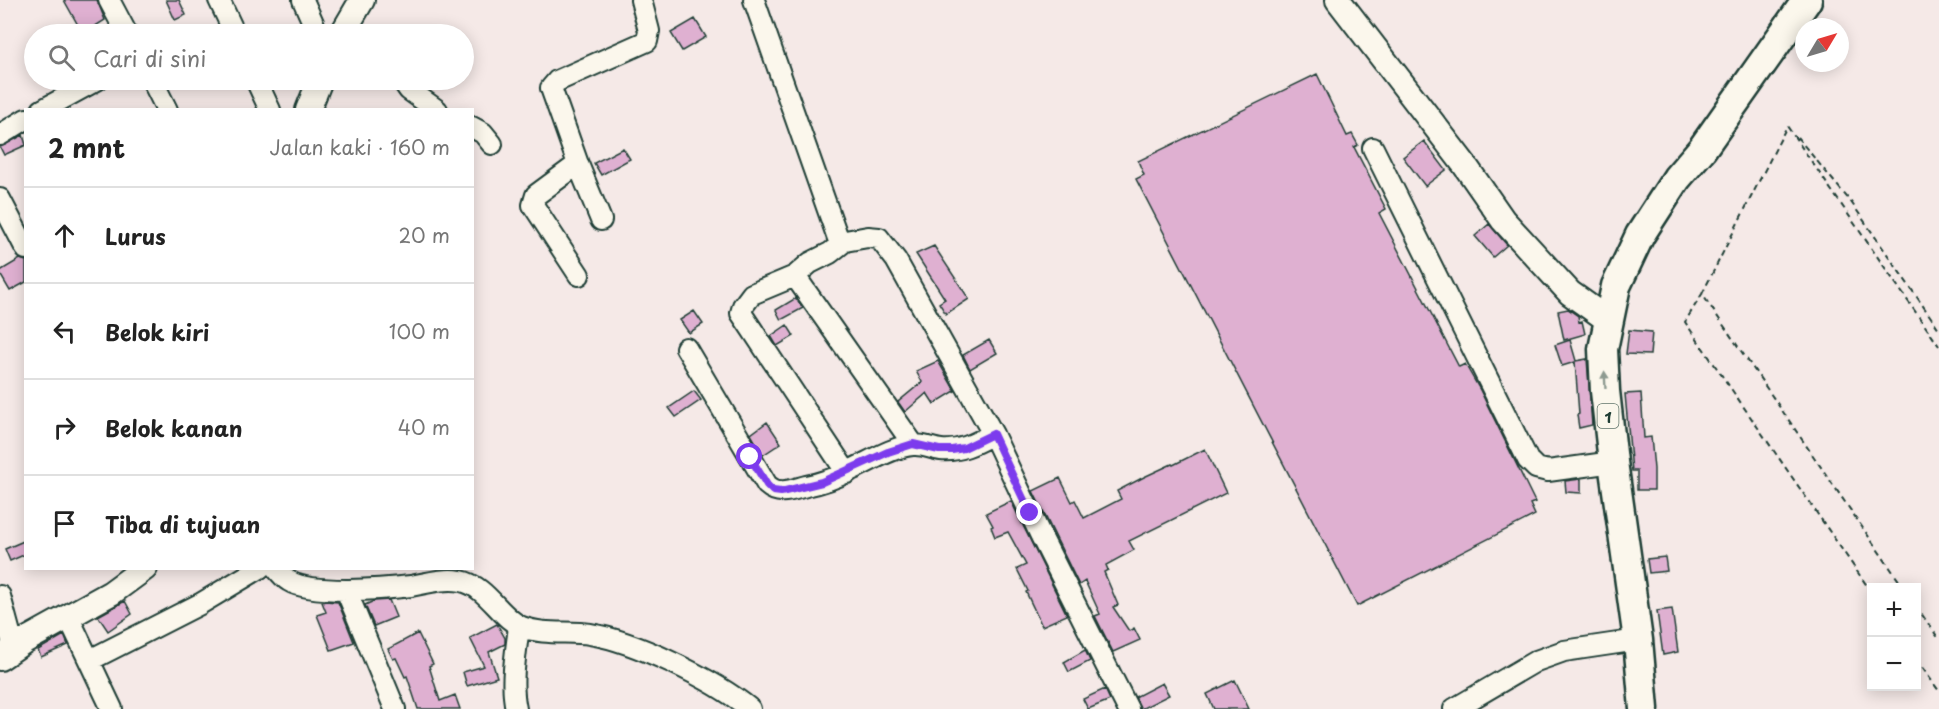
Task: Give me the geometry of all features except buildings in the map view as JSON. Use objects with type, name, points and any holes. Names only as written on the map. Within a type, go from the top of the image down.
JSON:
[{"type":"highway","name":"1","points":[[1644,709],[1638,640],[1613,462],[1603,349],[1608,320],[1624,287],[1640,235],[1677,178],[1702,149],[1807,0]]},
{"type":"highway","name":"1","points":[[1624,287],[1624,392],[1629,459],[1653,639],[1659,709]]},
{"type":"main road","points":[[348,24],[362,0]]},
{"type":"main road","points":[[1338,0],[1464,164],[1503,220],[1570,293],[1608,320]]},
{"type":"main road","points":[[309,108],[316,90]]},
{"type":"main road","points":[[7,653],[111,593],[142,570]]},
{"type":"street","points":[[108,0],[121,24]]},
{"type":"street","points":[[219,0],[230,24]]},
{"type":"street","points":[[303,0],[314,24]]},
{"type":"street","points":[[602,220],[578,164],[552,93],[553,83],[647,41],[649,31],[641,0]]},
{"type":"street","points":[[754,0],[840,244]]},
{"type":"street","points":[[46,108],[79,90]]},
{"type":"street","points":[[156,90],[165,108]]},
{"type":"street","points":[[261,90],[269,108]]},
{"type":"street","points":[[410,90],[434,108]]},
{"type":"street","points":[[0,135],[24,120]]},
{"type":"street","points":[[474,128],[483,133],[492,144]]},
{"type":"street","points":[[1373,148],[1528,460],[1536,468],[1548,471],[1613,462]]},
{"type":"street","points":[[578,164],[536,195],[533,205],[579,275]]},
{"type":"street","points":[[0,199],[24,245]]},
{"type":"street","points":[[847,473],[741,313],[752,294],[795,276],[810,263],[830,253],[845,241],[873,236],[879,238],[885,245],[993,434],[1041,536],[1128,709]]},
{"type":"street","points":[[795,276],[913,444]]},
{"type":"street","points":[[686,348],[767,485],[773,491],[781,492],[822,482],[847,473],[888,452],[913,444],[939,450],[952,450],[964,448],[993,434]]},
{"type":"street","points":[[90,660],[201,604],[258,570]]},
{"type":"street","points":[[278,570],[290,581],[298,584],[346,590],[389,589],[451,580],[463,581],[477,588],[519,626],[545,631],[589,634],[633,646],[707,681],[750,709]]},
{"type":"street","points":[[346,590],[395,709]]},
{"type":"street","points":[[0,596],[7,653]]},
{"type":"street","points":[[69,616],[112,709]]},
{"type":"street","points":[[516,709],[514,677],[519,626]]},
{"type":"street","points":[[1454,709],[1536,661],[1564,651],[1638,640]]},
{"type":"path","points":[[1787,126],[1702,294],[1685,322],[1867,586]]},
{"type":"path","points":[[1787,126],[1851,202],[1939,329]]},
{"type":"path","points":[[1787,126],[1939,346]]},
{"type":"path","points":[[1702,294],[1901,583]]},
{"type":"path","points":[[1921,612],[1939,639]]},
{"type":"path","points":[[1921,665],[1939,691]]},
{"type":"route","points":[[750,457],[767,485],[773,491],[781,492],[847,473],[888,452],[913,444],[939,450],[952,450],[964,448],[993,434],[1030,513]]}]
